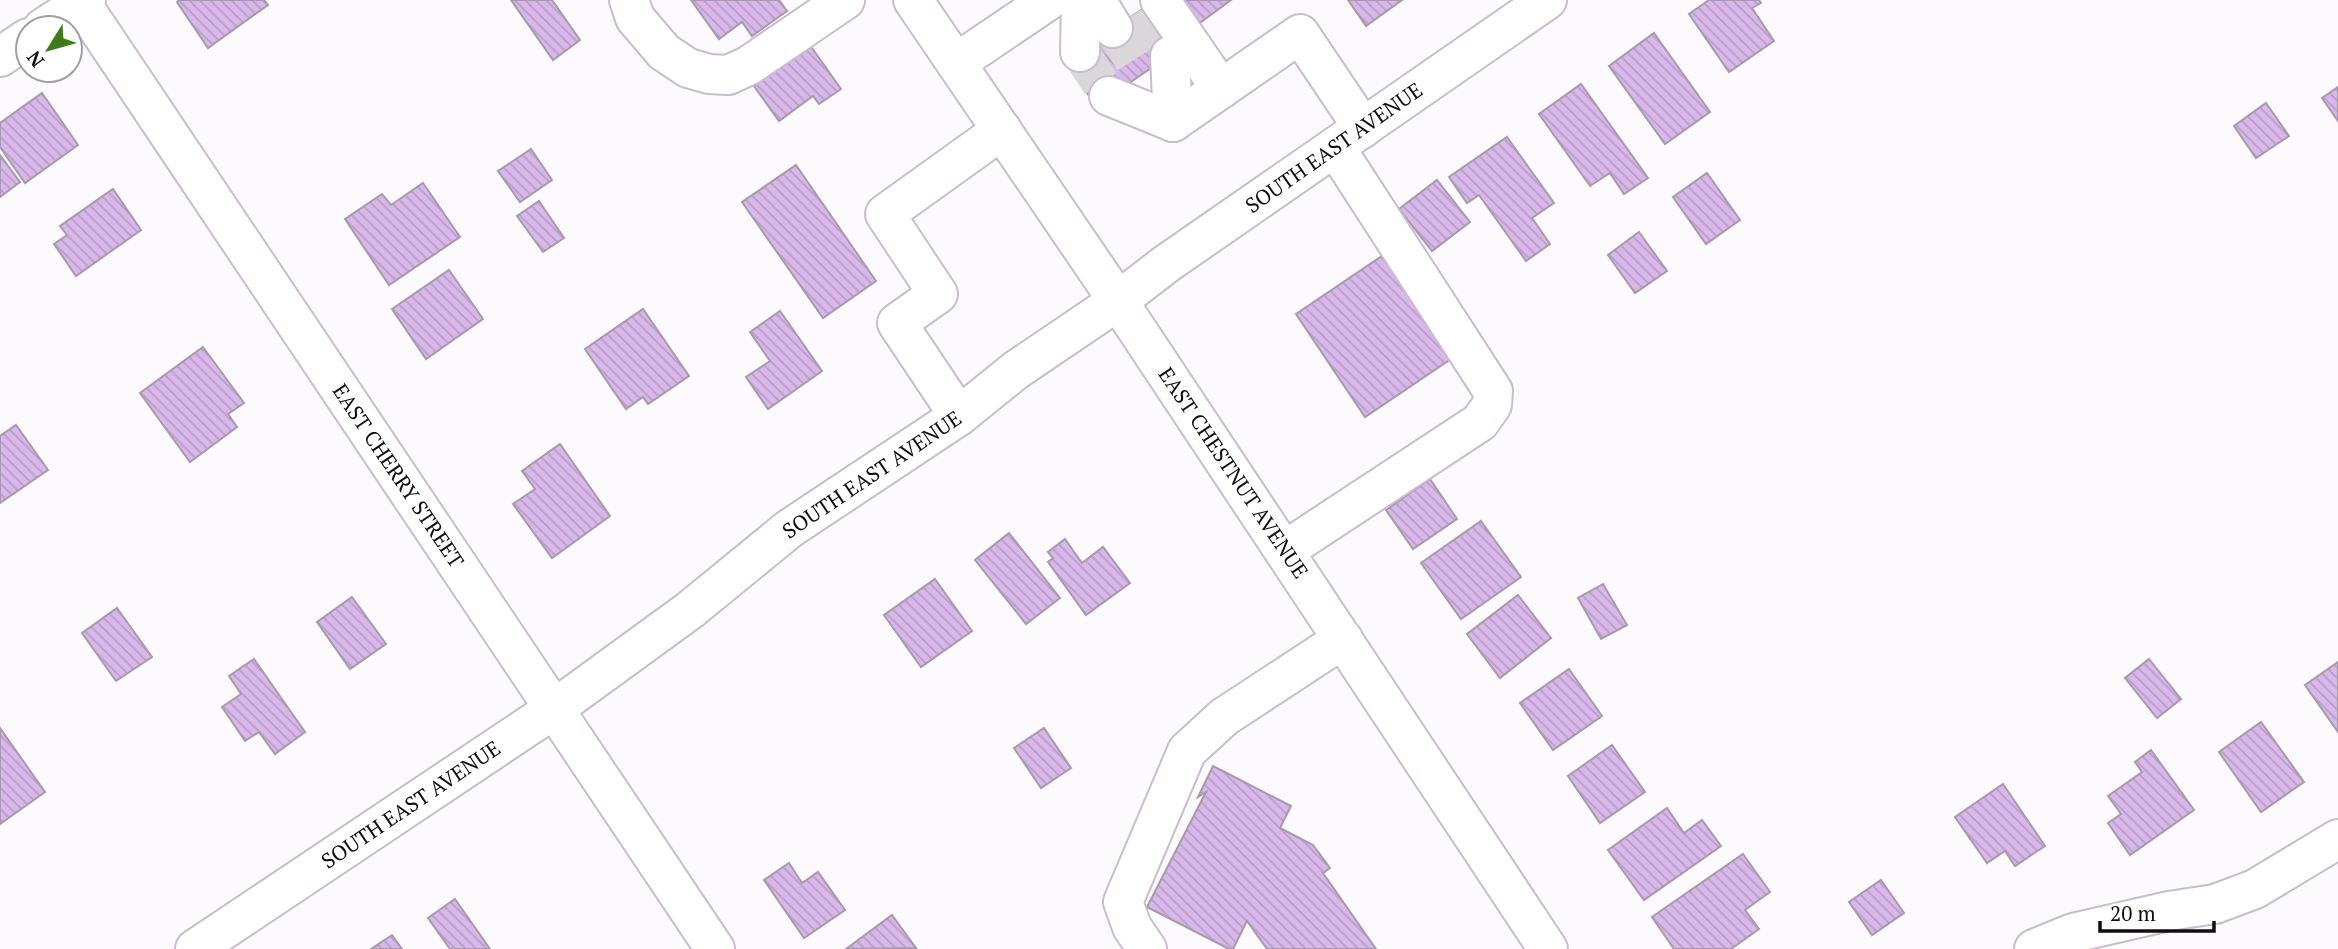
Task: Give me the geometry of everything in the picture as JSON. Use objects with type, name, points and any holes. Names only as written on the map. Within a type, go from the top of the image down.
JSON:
[{"type":"street","points":[[629,0],[635,18],[664,52],[688,68],[709,74],[728,75],[748,66],[845,0]]},
{"type":"street","name":"EAST CHESTNUT AVENUE","points":[[913,0],[1118,301],[1549,949]]},
{"type":"street","points":[[956,63],[1049,0]]},
{"type":"street","points":[[1080,52],[1081,0]]},
{"type":"street","name":"SOUTH EAST AVENUE","points":[[195,949],[554,709],[690,610],[789,529],[960,416],[1016,370],[1547,0]]},
{"type":"street","points":[[65,14],[83,2]]},
{"type":"street","name":"EAST CHERRY STREET","points":[[83,2],[715,949]]},
{"type":"street","points":[[1126,8],[1221,89]]},
{"type":"street","points":[[1173,122],[1300,34],[1406,258],[1493,391],[1492,405],[1480,422],[1284,551]]},
{"type":"street","points":[[1156,65],[1173,122]]},
{"type":"street","points":[[1109,96],[1173,122]]},
{"type":"street","points":[[960,416],[897,323],[938,294],[884,214],[1002,130]]},
{"type":"street","points":[[1147,949],[1132,927],[1123,902],[1187,751],[1224,717],[1343,639]]},
{"type":"street","points":[[2034,949],[2073,933],[2095,939],[2169,911],[2215,904],[2255,889],[2338,839]]},
{"type":"building","points":[[264,0],[268,5],[208,48],[177,2]]},
{"type":"building","points":[[511,0],[552,0],[580,40],[553,60]]},
{"type":"building","points":[[691,0],[779,0],[787,11],[752,36],[742,22],[719,39]]},
{"type":"building","points":[[1179,0],[1231,0],[1197,25]]},
{"type":"building","points":[[1348,0],[1402,0],[1366,26]]},
{"type":"building","points":[[1709,0],[1759,0],[1761,3],[1752,8],[1774,41],[1729,72],[1689,14]]},
{"type":"building","points":[[1147,6],[1177,50],[1096,106],[1066,62]]},
{"type":"building","points":[[1654,33],[1710,112],[1665,144],[1609,66]]},
{"type":"building","points":[[807,41],[841,89],[819,104],[813,96],[779,121],[751,82]]},
{"type":"building","points":[[1581,84],[1648,178],[1624,194],[1610,173],[1590,186],[1539,114]]},
{"type":"building","points":[[2338,87],[2338,121],[2322,98]]},
{"type":"building","points":[[42,93],[78,145],[25,183],[0,147],[0,123]]},
{"type":"building","points":[[2266,103],[2289,136],[2256,158],[2234,126]]},
{"type":"building","points":[[1507,137],[1554,203],[1532,218],[1550,244],[1526,261],[1479,195],[1467,203],[1449,177]]},
{"type":"building","points":[[531,149],[552,180],[520,202],[498,171]]},
{"type":"building","points":[[0,155],[20,182],[0,197]]},
{"type":"building","points":[[796,165],[876,281],[823,318],[742,202]]},
{"type":"building","points":[[1707,173],[1740,220],[1706,244],[1673,197]]},
{"type":"building","points":[[1437,180],[1470,222],[1432,251],[1399,209]]},
{"type":"building","points":[[423,183],[460,237],[389,285],[345,219],[382,194],[391,205]]},
{"type":"building","points":[[113,189],[141,230],[76,276],[54,244],[67,235],[60,226]]},
{"type":"building","points":[[539,201],[564,238],[543,252],[517,216]]},
{"type":"building","points":[[1639,232],[1667,271],[1635,293],[1608,255]]},
{"type":"building","points":[[1382,256],[1451,359],[1365,417],[1296,314]]},
{"type":"building","points":[[449,270],[483,319],[426,359],[392,309]]},
{"type":"building","points":[[643,309],[689,376],[648,404],[643,397],[626,409],[585,349]]},
{"type":"building","points":[[780,311],[822,371],[768,409],[746,377],[770,361],[750,332]]},
{"type":"building","points":[[203,347],[244,403],[228,414],[237,427],[190,462],[140,393]]},
{"type":"building","points":[[16,425],[48,470],[0,503],[0,436]]},
{"type":"building","points":[[560,444],[610,516],[552,558],[513,504],[535,489],[522,471]]},
{"type":"building","points":[[1430,479],[1457,519],[1413,549],[1386,510]]},
{"type":"building","points":[[1481,521],[1521,577],[1461,619],[1421,563]]},
{"type":"building","points":[[1009,533],[1060,598],[1026,624],[975,560]]},
{"type":"building","points":[[1065,539],[1082,563],[1103,547],[1130,583],[1086,615],[1048,562],[1053,558],[1048,552]]},
{"type":"building","points":[[935,579],[972,631],[921,667],[884,615]]},
{"type":"building","points":[[1603,584],[1627,625],[1601,639],[1578,598]]},
{"type":"building","points":[[1518,595],[1551,638],[1500,678],[1467,634]]},
{"type":"building","points":[[352,597],[386,644],[350,669],[317,622]]},
{"type":"building","points":[[117,608],[152,657],[116,681],[82,633]]},
{"type":"building","points":[[254,659],[305,732],[275,754],[259,732],[245,741],[222,707],[241,694],[229,676]]},
{"type":"building","points":[[2149,659],[2181,699],[2157,718],[2125,678]]},
{"type":"building","points":[[2338,662],[2338,732],[2305,685]]},
{"type":"building","points":[[1569,669],[1602,716],[1553,750],[1520,703]]},
{"type":"building","points":[[2261,722],[2304,782],[2261,812],[2219,752]]},
{"type":"building","points":[[0,728],[45,792],[0,824]]},
{"type":"building","points":[[1044,728],[1071,768],[1041,788],[1014,748]]},
{"type":"building","points":[[1612,745],[1645,792],[1600,823],[1568,776]]},
{"type":"building","points":[[2151,750],[2194,810],[2130,855],[2108,823],[2121,814],[2108,796],[2142,772],[2135,762]]},
{"type":"building","points":[[1213,766],[1291,806],[1280,828],[1313,845],[1330,868],[1323,873],[1376,949],[1267,949],[1247,921],[1233,949],[1229,949],[1147,907],[1206,792],[1198,797]]},
{"type":"building","points":[[2003,784],[2045,846],[2015,866],[2005,851],[1987,863],[1955,817]]},
{"type":"building","points":[[1667,808],[1684,833],[1702,820],[1721,846],[1644,900],[1608,850]]},
{"type":"building","points":[[1743,854],[1770,892],[1745,910],[1759,929],[1731,949],[1674,949],[1652,917]]},
{"type":"building","points":[[789,863],[802,883],[818,872],[845,910],[804,938],[764,880]]},
{"type":"building","points":[[1881,880],[1904,913],[1872,935],[1849,902]]},
{"type":"building","points":[[455,899],[490,949],[450,949],[428,918]]},
{"type":"building","points":[[892,915],[916,948],[846,949]]},
{"type":"building","points":[[392,935],[402,949],[371,949]]},
{"type":"tunnel","points":[[1139,11],[1170,56]]},
{"type":"tunnel","points":[[1113,28],[1142,73]]},
{"type":"tunnel","points":[[1080,52],[1109,96]]}]
